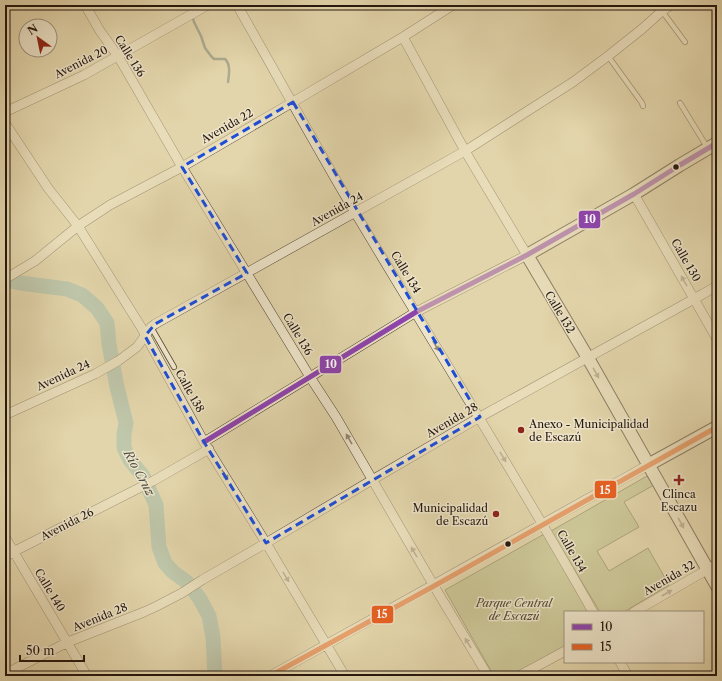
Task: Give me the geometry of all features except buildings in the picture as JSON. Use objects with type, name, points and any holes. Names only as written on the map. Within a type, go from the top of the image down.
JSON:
[{"type":"main road","points":[[527,255],[634,194],[713,146]]},
{"type":"main road","name":"Calle 132","points":[[527,255],[588,358],[648,465],[712,567],[717,586]]},
{"type":"main road","points":[[648,465],[717,427]]},
{"type":"street","name":"Calle 136","points":[[85,5],[100,31],[118,56],[182,166],[336,418],[488,676]]},
{"type":"street","name":"Avenida 20","points":[[5,112],[84,75],[208,5]]},
{"type":"street","name":"Calle 134","points":[[237,5],[355,212],[480,418],[592,611]]},
{"type":"street","name":"Avenida 22","points":[[5,279],[35,261],[78,226],[110,205],[182,166],[293,102],[453,5]]},
{"type":"street","name":"Avenida 24","points":[[5,415],[95,374],[118,361],[137,347],[151,327],[155,324],[465,151],[573,82],[642,29],[666,7]]},
{"type":"street","name":"Calle 132","points":[[402,37],[465,151],[527,255]]},
{"type":"street","name":"Calle 138","points":[[5,123],[48,188],[78,226],[141,327],[206,445],[345,676]]},
{"type":"street","name":"Calle 130","points":[[634,194],[717,339]]},
{"type":"street","points":[[206,445],[310,377],[416,312],[527,255]]},
{"type":"street","name":"Avenida 28","points":[[5,674],[68,642],[144,612],[182,593],[372,480],[480,418],[717,286]]},
{"type":"street","name":"Avenida 26","points":[[9,553],[153,481],[206,445]]},
{"type":"street","points":[[270,676],[434,586],[648,465]]},
{"type":"street","name":"Calle 140","points":[[5,537],[9,553],[68,642],[87,676]]},
{"type":"street","name":"Avenida 32","points":[[636,611],[712,567]]},
{"type":"street","points":[[519,676],[564,652]]},
{"type":"street","points":[[621,663],[628,676]]},
{"type":"lane","points":[[666,7],[685,42]]},
{"type":"lane","points":[[608,56],[643,106]]},
{"type":"lane","points":[[680,103],[713,146]]},
{"type":"lane","points":[[151,327],[174,367]]},
{"type":"highlighted area","points":[[293,102],[480,417],[266,543],[204,442],[145,336],[155,324],[247,273],[182,167]]},
{"type":"green space","points":[[647,476],[654,485],[624,502],[639,527],[597,551],[609,571],[648,548],[669,585],[626,611],[599,611],[551,531]]},
{"type":"green space","name":"Parque Central de Escazú","points":[[546,533],[590,611],[564,611],[564,647],[512,676],[494,676],[445,590]]},
{"type":"waterway","points":[[189,5],[194,22],[205,48],[214,59],[225,59],[227,61],[229,70],[228,82]]},
{"type":"waterway","name":"Río Cruz","points":[[5,280],[67,289],[82,295],[97,308],[107,323],[109,344],[117,387],[126,423],[124,448],[130,460],[143,476],[156,505],[159,547],[165,563],[173,572],[187,582],[200,599],[209,616],[213,637],[215,676]]},
{"type":"transit line","name":"10","points":[[204,442],[416,312],[527,255],[634,194],[717,143]]},
{"type":"transit line","name":"15","points":[[270,676],[717,427]]},
{"type":"place","name":"Anexo - Municipalidad de Escazú","points":[[521,430]]},
{"type":"place","name":"Clinca Escazu","points":[[679,480]]},
{"type":"place","name":"Municipalidad de Escazú","points":[[496,514]]}]
